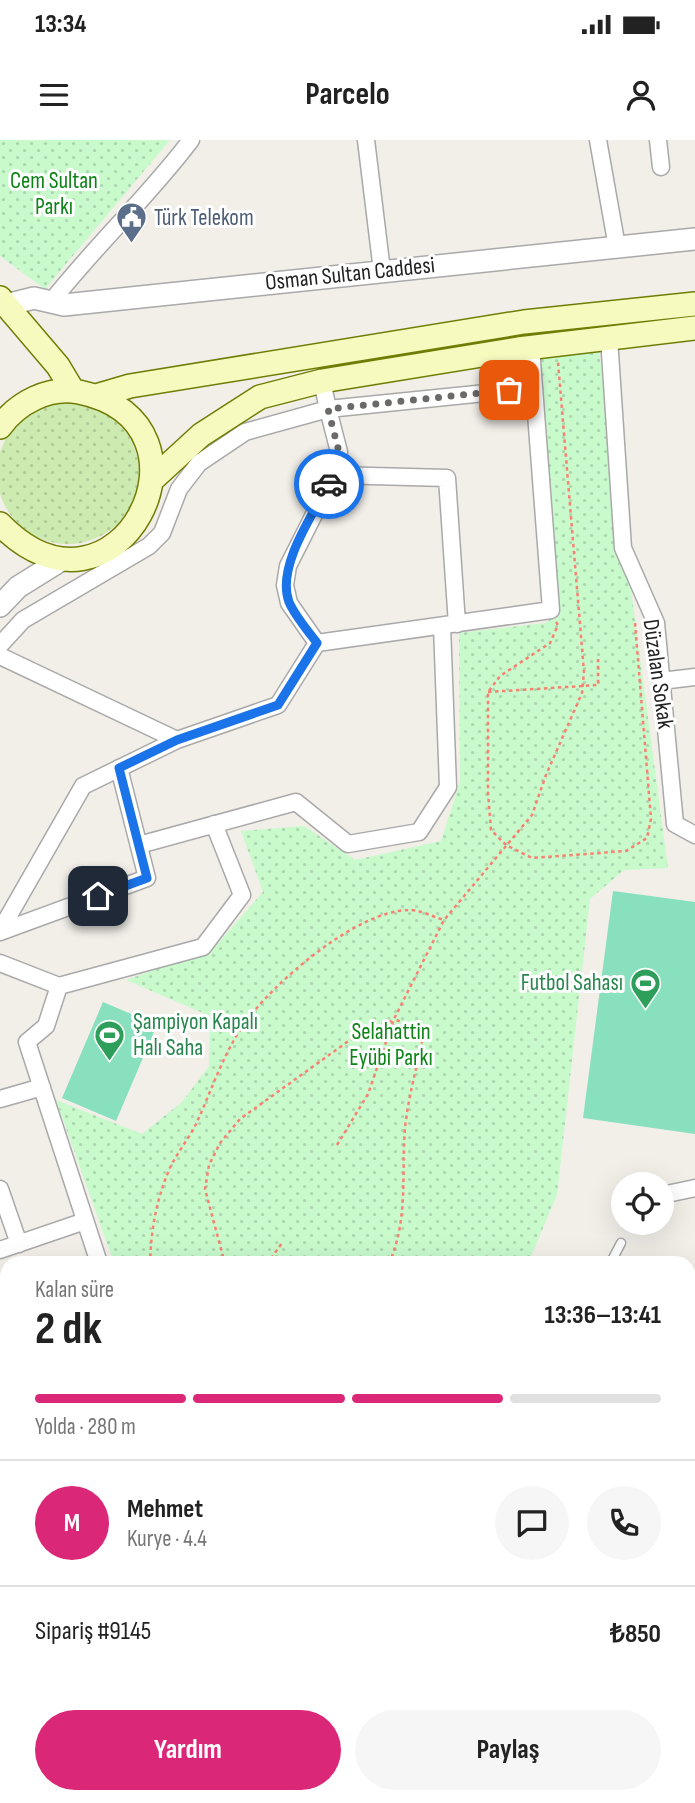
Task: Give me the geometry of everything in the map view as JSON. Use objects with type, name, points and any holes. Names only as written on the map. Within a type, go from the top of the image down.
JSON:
[{"type":"main road","points":[[3,302],[58,366],[73,391]]},
{"type":"main road","points":[[96,396],[130,386],[524,321],[695,304]]},
{"type":"main road","points":[[152,480],[201,435],[260,397],[322,381],[557,344],[695,328]]},
{"type":"main road","points":[[0,427],[6,418],[26,402],[49,393],[73,391],[96,396],[116,406],[132,420],[144,438],[151,459],[152,480],[146,506],[133,528],[114,546],[89,556],[63,559],[39,554],[17,542],[0,524]]},
{"type":"street","points":[[51,302],[191,140]]},
{"type":"street","points":[[366,140],[382,271]]},
{"type":"street","points":[[598,140],[617,247]]},
{"type":"street","points":[[658,140],[661,167]]},
{"type":"street","name":"Osman Sultan Caddesi","points":[[3,302],[34,298],[64,305],[695,239]]},
{"type":"street","name":"Düzalan Sokak","points":[[609,338],[623,548],[656,623],[675,824],[695,835]]},
{"type":"street","points":[[317,643],[551,610],[531,348]]},
{"type":"street","points":[[317,643],[289,603],[285,585],[288,566],[334,475],[339,452],[322,381]]},
{"type":"street","points":[[0,645],[23,620],[149,546],[162,533],[179,489],[200,463],[246,432],[328,409],[534,388]]},
{"type":"street","points":[[139,845],[296,802],[348,844],[419,831],[447,788],[447,478],[334,475]]},
{"type":"street","points":[[0,606],[18,587],[63,559]]},
{"type":"street","points":[[0,931],[83,786],[177,740],[278,705],[317,643]]},
{"type":"street","points":[[0,656],[177,740]]},
{"type":"street","points":[[661,681],[695,677]]},
{"type":"street","points":[[0,931],[147,878],[119,768]]},
{"type":"street","points":[[0,963],[59,986],[203,947],[242,895],[214,824]]},
{"type":"street","points":[[59,986],[46,1026],[27,1042],[97,1256]]},
{"type":"street","points":[[0,1099],[42,1087]]},
{"type":"street","points":[[674,1192],[695,1188]]},
{"type":"street","points":[[0,1189],[19,1244]]},
{"type":"street","points":[[0,1250],[85,1221]]},
{"type":"lane","points":[[614,1256],[621,1242]]},
{"type":"path","points":[[337,1145],[368,1094],[394,1019],[444,920],[531,815],[582,693],[584,672],[557,344]]},
{"type":"path","points":[[551,610],[558,625],[550,643],[500,676],[488,692],[488,793],[491,830],[506,845],[533,858],[625,851],[647,838],[651,819],[650,784],[635,623],[656,623]]},
{"type":"path","points":[[488,692],[598,685],[598,659]]},
{"type":"path","points":[[151,1256],[155,1208],[170,1168],[195,1124],[217,1072],[242,1027],[264,1000],[346,930],[387,913],[411,909],[444,920]]},
{"type":"path","points":[[223,1256],[205,1189],[209,1165],[220,1143],[240,1119],[361,1032],[394,1019],[409,1025],[423,1037],[405,1129],[405,1194],[402,1219],[391,1256]]},
{"type":"path","points":[[273,1256],[282,1243]]},
{"type":"green space","name":"Cem Sultan Parkı","points":[[0,140],[170,140],[45,289],[0,256]]},
{"type":"green space","name":"Selahattin Eyübi Parkı","points":[[599,350],[668,868],[624,870],[590,899],[557,1195],[531,1256],[112,1256],[56,1100],[142,1134],[182,1102],[209,1066],[210,1016],[126,980],[212,950],[263,892],[241,831],[304,826],[355,860],[441,841],[460,781],[459,633],[545,623],[559,613],[541,356]]},
{"type":"green space","points":[[54,403],[82,403],[108,414],[127,433],[138,459],[138,487],[127,513],[108,532],[82,543],[54,543],[28,532],[9,513],[-1,490],[-1,456],[9,433],[28,414]]},
{"type":"green space","name":"Futbol Sahası","points":[[613,891],[695,902],[695,1134],[583,1118]]},
{"type":"green space","name":"Şampiyon Kapalı Halı Saha","points":[[103,1002],[157,1025],[116,1121],[62,1098]]},
{"type":"way so far","points":[[329,484],[339,452],[328,409],[509,390]]},
{"type":"place","name":"Türk Telekom","points":[[131,245]]},
{"type":"place","name":"Futbol Sahası","points":[[646,1010]]},
{"type":"place","name":"Şampiyon Kapalı Halı Saha","points":[[110,1062]]},
{"type":"route","points":[[98,896],[147,878],[119,768],[177,740],[278,705],[317,643],[289,603],[285,585],[288,566],[329,484]]}]
